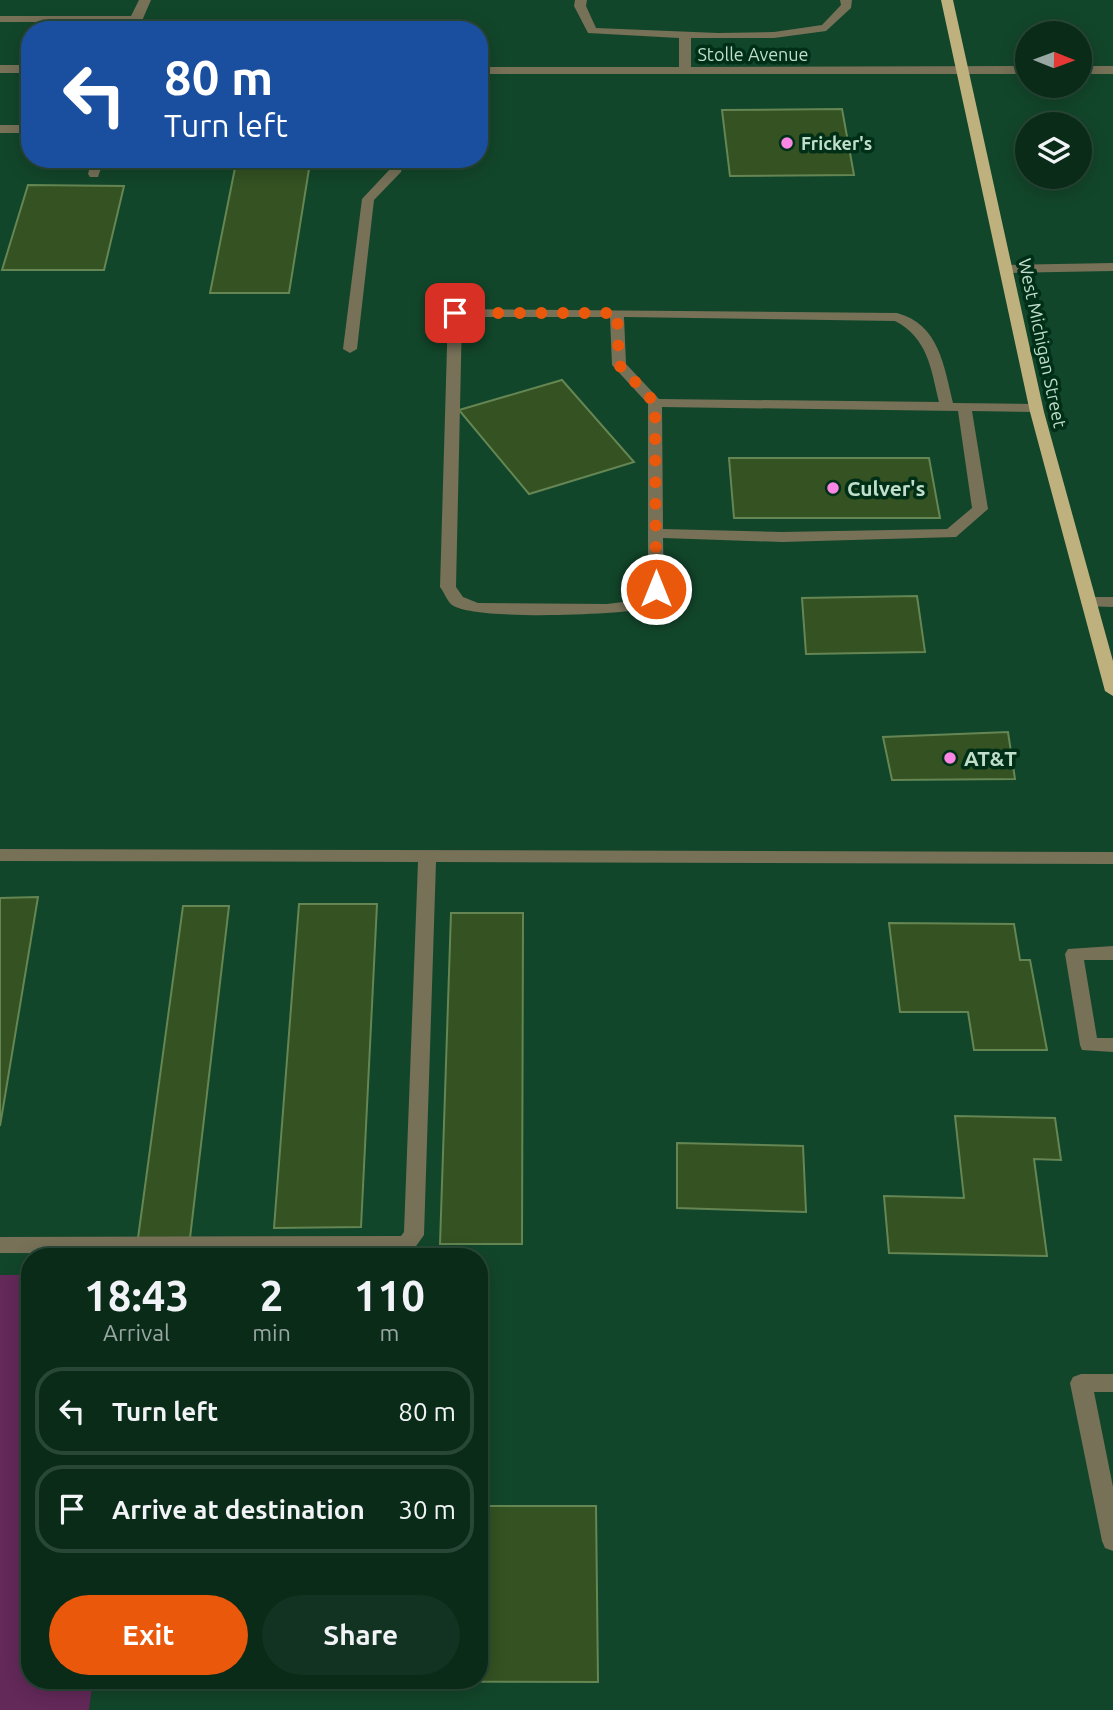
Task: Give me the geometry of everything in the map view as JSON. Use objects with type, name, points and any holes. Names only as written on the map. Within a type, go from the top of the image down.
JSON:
[{"type":"main road","name":"West Michigan Street","points":[[947,0],[1036,408],[1113,691]]},
{"type":"street","points":[[136,21],[145,0]]},
{"type":"street","points":[[581,0],[580,6],[592,31],[774,36],[826,28],[847,6],[846,0]]},
{"type":"street","points":[[0,19],[45,21]]},
{"type":"street","points":[[685,35],[685,72]]},
{"type":"street","points":[[0,69],[21,69]]},
{"type":"street","name":"Stolle Avenue","points":[[488,71],[1015,70]]},
{"type":"street","points":[[1092,70],[1113,70]]},
{"type":"street","points":[[0,129],[21,129]]},
{"type":"street","points":[[94,174],[95,168]]},
{"type":"street","points":[[350,349],[368,199],[397,168]]},
{"type":"street","points":[[1007,269],[1113,267]]},
{"type":"street","points":[[617,313],[619,365],[655,403],[656,589],[644,604],[607,609],[475,608],[457,601],[448,587],[455,313],[617,313],[897,317],[914,323],[929,339],[947,407]]},
{"type":"street","points":[[655,403],[1036,408]]},
{"type":"street","points":[[656,533],[782,537],[951,534],[980,509],[964,407]]},
{"type":"street","points":[[1090,602],[1113,601]]},
{"type":"street","points":[[0,855],[1113,858]]},
{"type":"street","points":[[0,1245],[393,1246],[407,1243],[414,1235],[428,856]]},
{"type":"street","points":[[1113,953],[1074,954],[1089,1045],[1113,1045]]},
{"type":"street","points":[[1113,1383],[1081,1383],[1113,1541]]},
{"type":"shaded area","points":[[0,0],[1113,0],[1113,1710],[89,1710],[92,1689],[488,1689],[488,1248],[21,1248],[21,1275],[0,1275]]},
{"type":"shaded area","points":[[0,1275],[21,1275],[21,1689],[92,1689],[89,1710],[0,1710]]},
{"type":"building","name":"Fricker's","points":[[842,109],[854,175],[730,176],[722,110]]},
{"type":"building","points":[[235,168],[309,169],[289,293],[210,293]]},
{"type":"building","points":[[28,185],[124,186],[104,270],[2,270]]},
{"type":"building","points":[[562,380],[634,462],[529,494],[459,410]]},
{"type":"building","name":"Culver's","points":[[729,458],[929,458],[940,518],[734,518]]},
{"type":"building","points":[[917,596],[925,652],[806,654],[802,598]]},
{"type":"building","name":"AT&T","points":[[1008,732],[1015,779],[892,780],[883,737]]},
{"type":"building","points":[[38,897],[0,1126],[0,898]]},
{"type":"building","points":[[299,904],[377,904],[361,1227],[274,1228]]},
{"type":"building","points":[[183,906],[229,906],[190,1238],[138,1238]]},
{"type":"building","points":[[451,913],[523,913],[522,1244],[440,1244]]},
{"type":"building","points":[[889,923],[1014,924],[1020,960],[1030,960],[1047,1050],[974,1050],[968,1012],[900,1012]]},
{"type":"building","points":[[955,1116],[1055,1118],[1061,1160],[1034,1159],[1047,1256],[889,1253],[884,1196],[964,1198]]},
{"type":"building","points":[[677,1143],[803,1146],[806,1212],[677,1208]]},
{"type":"building","points":[[488,1506],[596,1506],[598,1682],[488,1682]]},
{"type":"place","name":"Fricker's","points":[[787,143]]},
{"type":"place","name":"Culver's","points":[[833,488]]},
{"type":"place","name":"AT&T","points":[[950,758]]},
{"type":"route","points":[[455,313],[617,313],[619,365],[655,403],[656,589]]}]
